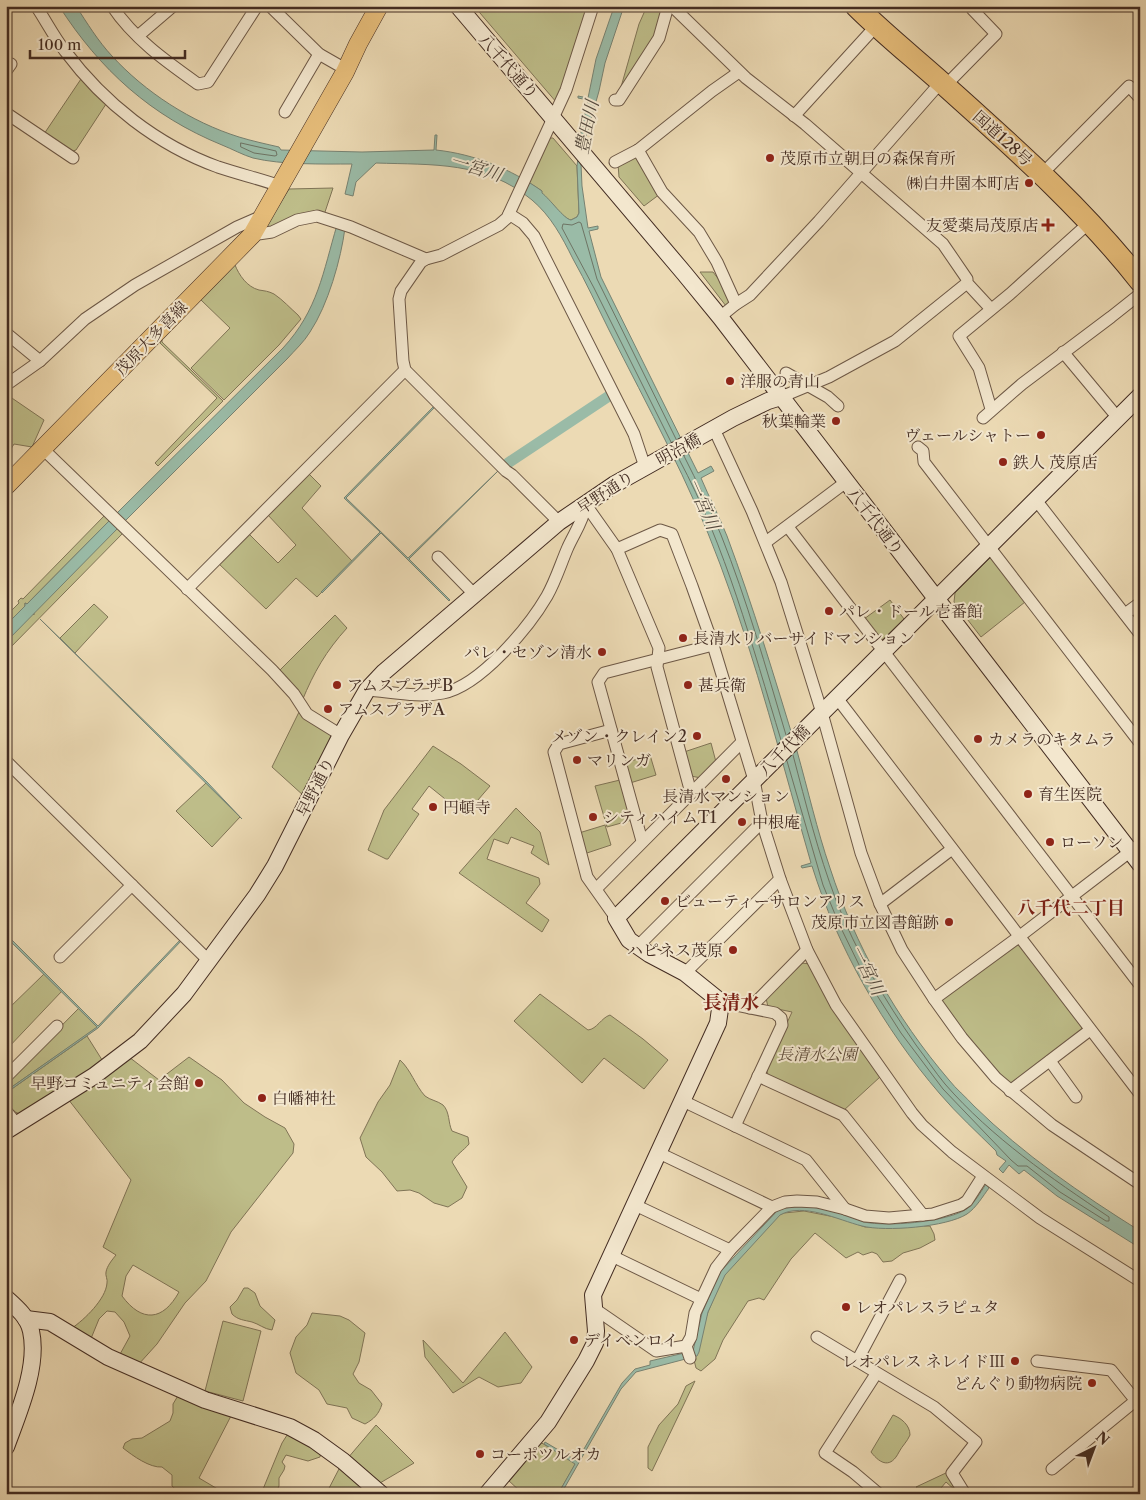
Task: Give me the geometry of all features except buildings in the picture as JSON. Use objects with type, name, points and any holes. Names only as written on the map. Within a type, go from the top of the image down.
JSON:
[{"type":"highway","name":"国道128号","points":[[856,6],[1042,174],[1117,251],[1140,281]]},
{"type":"main road","points":[[358,44],[369,6]]},
{"type":"main road","points":[[346,70],[379,6]]},
{"type":"main road","name":"茂原大多喜線","points":[[6,486],[252,235],[346,70]]},
{"type":"street","points":[[36,6],[76,66],[128,117],[161,139],[218,167],[282,183]]},
{"type":"street","points":[[112,6],[138,36],[164,60],[198,84],[208,82],[257,6]]},
{"type":"street","points":[[138,36],[173,6]]},
{"type":"street","points":[[270,6],[319,54],[346,70]]},
{"type":"street","name":"八千代通り","points":[[458,6],[720,317],[936,599],[1137,853]]},
{"type":"street","points":[[559,522],[406,370],[401,343],[399,294],[417,267],[426,259],[441,255],[499,225],[507,218],[535,158],[557,122],[592,6]]},
{"type":"street","points":[[615,100],[619,100],[659,38],[668,6]]},
{"type":"street","points":[[672,6],[739,72],[862,173],[943,244],[967,279],[967,283],[991,309]]},
{"type":"street","points":[[720,317],[750,295],[943,84],[996,34],[972,9]]},
{"type":"street","points":[[794,116],[876,26]]},
{"type":"street","points":[[285,112],[319,54]]},
{"type":"street","points":[[615,162],[638,150],[739,72]]},
{"type":"street","points":[[1042,174],[1129,86],[1140,98]]},
{"type":"street","points":[[6,114],[73,158]]},
{"type":"street","points":[[638,150],[662,192],[699,232],[717,262],[736,304]]},
{"type":"street","points":[[509,213],[523,223],[534,236],[634,434],[647,466]]},
{"type":"street","points":[[6,385],[40,361],[85,319],[135,285],[237,227],[263,215]]},
{"type":"street","points":[[252,235],[272,232],[304,218],[317,216],[350,227],[426,259]]},
{"type":"street","points":[[1090,222],[959,336],[979,368],[987,413],[1140,294]]},
{"type":"street","points":[[967,283],[895,341],[808,386],[768,401],[711,431],[766,542],[781,582],[818,717],[861,853],[880,904],[902,950],[934,999],[982,1063],[1010,1091],[1052,1125],[1140,1184]]},
{"type":"street","points":[[6,333],[40,361]]},
{"type":"street","points":[[1063,352],[1118,418]]},
{"type":"street","points":[[187,589],[406,370]]},
{"type":"street","points":[[786,373],[828,396],[838,406]]},
{"type":"street","name":"八千代橋","points":[[616,918],[1140,396]]},
{"type":"street","name":"明治橋","points":[[647,466],[711,431]]},
{"type":"street","points":[[918,447],[923,451],[924,462],[1140,744]]},
{"type":"street","points":[[43,449],[294,694],[307,714],[340,735]]},
{"type":"street","name":"早野通り","points":[[10,1122],[94,1076],[140,1041],[184,994],[257,895],[275,866],[340,735],[367,690],[384,672],[559,522],[615,484],[647,466]]},
{"type":"street","points":[[766,542],[846,482]]},
{"type":"street","points":[[1036,500],[1140,634]]},
{"type":"street","points":[[586,505],[617,549],[659,648],[657,667],[692,793]]},
{"type":"street","points":[[367,690],[416,694],[445,693],[461,686],[485,671],[511,643],[546,597],[568,547],[584,518],[586,505]]},
{"type":"street","points":[[788,527],[1140,985]]},
{"type":"street","points":[[617,549],[660,530],[672,534],[713,646],[742,742],[758,777],[762,822],[780,879],[807,950],[836,1005],[912,1113],[922,1125],[952,1152],[1040,1218],[1140,1280]]},
{"type":"street","points":[[438,557],[474,594]]},
{"type":"street","points":[[1125,614],[1140,603]]},
{"type":"street","points":[[642,840],[598,682],[604,673],[713,646]]},
{"type":"street","points":[[837,698],[1140,1094]]},
{"type":"street","points":[[611,730],[559,744],[554,752],[587,877],[629,940],[685,973],[721,1002],[775,1013],[781,1018],[782,1026],[735,1126]]},
{"type":"street","points":[[596,889],[642,840],[742,742]]},
{"type":"street","points":[[6,761],[208,960]]},
{"type":"street","points":[[638,946],[762,822]]},
{"type":"street","points":[[880,904],[952,849]]},
{"type":"street","points":[[934,999],[1072,896],[1137,853]]},
{"type":"street","points":[[685,973],[780,879]]},
{"type":"street","points":[[60,957],[132,885]]},
{"type":"street","points":[[750,1008],[807,950]]},
{"type":"street","points":[[487,1494],[548,1422],[595,1343],[593,1295],[714,1034],[718,1024],[721,1002]]},
{"type":"street","points":[[6,1077],[57,1026]]},
{"type":"street","points":[[1010,1091],[1090,1030]]},
{"type":"street","points":[[1050,1061],[1076,1097]]},
{"type":"street","points":[[758,1076],[843,1115],[923,1215]]},
{"type":"street","points":[[684,1102],[806,1160],[845,1209]]},
{"type":"street","points":[[659,1154],[772,1207]]},
{"type":"street","points":[[595,1309],[656,1351],[688,1351],[695,1313],[716,1268],[730,1250],[772,1207],[785,1202],[817,1202],[865,1216],[911,1219],[923,1215],[955,1210],[967,1201],[983,1176]]},
{"type":"street","points":[[635,1205],[730,1250]]},
{"type":"street","points":[[612,1256],[701,1298]]},
{"type":"street","points":[[857,1361],[900,1280]]},
{"type":"street","points":[[6,1298],[26,1319],[31,1332],[32,1349],[28,1386],[6,1447]]},
{"type":"street","points":[[26,1319],[50,1322],[108,1357],[205,1400],[290,1427],[314,1440],[381,1494]]},
{"type":"street","points":[[818,1337],[876,1374],[934,1407],[976,1442],[952,1473],[965,1494]]},
{"type":"street","points":[[1037,1361],[1111,1370],[1138,1401],[1052,1469]]},
{"type":"street","points":[[876,1374],[825,1453],[853,1472],[878,1493]]},
{"type":"street","points":[[1135,1494],[1140,1490]]},
{"type":"green space","points":[[474,6],[590,6],[557,103]]},
{"type":"green space","points":[[647,6],[663,6],[657,33],[619,94],[639,24]]},
{"type":"green space","points":[[81,79],[108,101],[76,150],[70,152],[44,134]]},
{"type":"green space","points":[[548,138],[553,138],[577,166],[579,213],[577,217],[571,220],[560,213],[541,193],[542,191],[528,182]]},
{"type":"green space","points":[[635,155],[660,194],[644,206],[619,177],[618,164]]},
{"type":"green space","points":[[333,188],[324,215],[264,229],[289,189]]},
{"type":"green space","points":[[235,265],[241,277],[247,283],[259,290],[274,294],[301,319],[279,345],[224,400],[191,368],[230,328],[201,300]]},
{"type":"green space","points":[[700,272],[713,272],[731,302],[726,306]]},
{"type":"green space","points":[[162,340],[223,401],[158,466],[155,463],[217,398],[160,343]]},
{"type":"green space","points":[[6,394],[44,420],[32,447],[14,444],[6,457]]},
{"type":"green space","points":[[308,473],[321,486],[302,508],[352,561],[317,597],[296,578],[266,609],[218,563],[248,533],[278,563],[296,545],[267,514]]},
{"type":"green space","points":[[105,515],[110,520],[27,604],[25,603],[25,606],[6,625],[6,616],[19,603],[18,601],[21,598],[23,599]]},
{"type":"green space","points":[[118,527],[124,532],[6,652],[6,641],[32,613],[34,615],[34,612]]},
{"type":"green space","points":[[991,557],[1025,602],[981,637],[954,602],[955,593]]},
{"type":"green space","points":[[890,600],[904,619],[881,641],[864,619]]},
{"type":"green space","points":[[94,604],[108,617],[75,653],[60,638]]},
{"type":"green space","points":[[335,615],[347,628],[321,662],[302,701],[277,673]]},
{"type":"green space","points":[[300,710],[336,735],[304,796],[272,767]]},
{"type":"green space","points":[[711,743],[716,762],[701,778],[691,776],[684,752]]},
{"type":"green space","points":[[433,746],[490,786],[465,815],[429,786],[412,809],[419,814],[388,859],[368,850],[384,810]]},
{"type":"green space","points":[[650,755],[656,775],[630,783],[625,763]]},
{"type":"green space","points":[[620,780],[632,820],[607,827],[595,786]]},
{"type":"green space","points":[[206,783],[240,817],[212,847],[176,811]]},
{"type":"green space","points":[[516,808],[540,832],[549,865],[531,853],[534,846],[511,837],[508,844],[494,839],[487,859],[539,878],[540,884],[526,903],[549,920],[542,932],[459,873]]},
{"type":"green space","points":[[605,825],[611,845],[584,854],[579,833]]},
{"type":"green space","points":[[1013,945],[1022,945],[1083,1025],[1081,1033],[1016,1084],[1006,1083],[941,1006],[942,997]]},
{"type":"green space","name":"長清水公園","points":[[801,963],[811,964],[838,1015],[880,1077],[843,1111],[769,1077],[766,1069],[792,1012],[768,1007],[766,998]]},
{"type":"green space","points":[[44,974],[62,991],[6,1050],[6,1011]]},
{"type":"green space","points":[[540,994],[588,1030],[594,1028],[610,1015],[668,1060],[644,1089],[604,1058],[582,1083],[514,1021]]},
{"type":"green space","points":[[79,1008],[98,1027],[6,1091],[6,1082]]},
{"type":"green space","points":[[87,1036],[104,1063],[23,1115],[12,1110],[8,1104],[6,1093]]},
{"type":"green space","points":[[129,1057],[159,1080],[189,1057],[222,1080],[244,1103],[285,1128],[294,1144],[293,1153],[231,1232],[206,1281],[185,1303],[157,1344],[138,1365],[119,1356],[130,1336],[124,1322],[115,1312],[107,1311],[99,1319],[90,1341],[72,1328],[94,1308],[106,1289],[106,1273],[116,1255],[103,1247],[131,1180],[68,1099]],"holes":[[[133,1265],[179,1292],[166,1309],[152,1315],[137,1311],[122,1296],[126,1276]]]},
{"type":"green space","points":[[400,1060],[425,1096],[443,1105],[448,1114],[452,1131],[468,1137],[469,1144],[452,1162],[467,1187],[462,1198],[448,1207],[434,1203],[419,1193],[410,1190],[397,1191],[382,1172],[366,1157],[360,1138],[378,1102],[390,1085]]},
{"type":"green space","points":[[804,1211],[840,1218],[865,1227],[930,1226],[935,1240],[920,1248],[903,1253],[892,1261],[883,1262],[877,1254],[872,1252],[863,1255],[858,1252],[846,1258],[815,1233],[791,1259],[764,1300],[759,1298],[748,1301],[723,1340],[715,1359],[701,1371],[696,1368],[693,1356],[708,1312],[724,1274],[777,1216],[784,1213]]},
{"type":"green space","points":[[244,1288],[248,1288],[255,1293],[260,1306],[275,1320],[272,1330],[239,1319],[232,1314],[230,1307]]},
{"type":"green space","points":[[312,1313],[340,1316],[349,1320],[365,1333],[359,1362],[353,1374],[359,1383],[371,1390],[382,1404],[376,1416],[365,1424],[352,1418],[347,1408],[327,1404],[319,1390],[296,1373],[290,1353],[296,1337],[307,1325]]},
{"type":"green space","points":[[223,1321],[261,1331],[243,1401],[205,1391]]},
{"type":"green space","points":[[505,1332],[532,1367],[521,1383],[498,1387],[479,1377],[453,1393],[425,1357],[423,1340],[463,1383]]},
{"type":"green space","points":[[695,1381],[652,1471],[648,1468],[648,1447],[659,1425],[678,1404],[686,1386]]},
{"type":"green space","points":[[179,1394],[232,1414],[199,1478],[221,1491],[219,1494],[187,1494],[177,1490],[172,1486],[172,1475],[162,1467],[147,1464],[123,1448],[125,1443],[132,1439],[142,1438],[170,1421],[173,1413],[173,1404]]},
{"type":"green space","points":[[893,1415],[904,1422],[910,1431],[910,1435],[893,1461],[886,1463],[878,1460],[871,1452]]},
{"type":"green space","points":[[376,1425],[414,1463],[380,1483],[347,1459]]},
{"type":"green space","points":[[289,1432],[321,1451],[320,1457],[308,1461],[286,1455],[282,1462],[285,1466],[284,1470],[279,1478],[279,1486],[275,1494],[261,1494],[282,1443]]},
{"type":"green space","points":[[540,1442],[576,1463],[558,1494],[523,1494],[507,1479]]},
{"type":"green space","points":[[340,1467],[369,1491],[367,1494],[326,1494]]},
{"type":"green space","points":[[948,1472],[958,1488],[955,1490],[946,1482],[936,1494],[924,1494],[916,1487]]},
{"type":"water","name":"一宮川","points":[[59,6],[76,6],[97,38],[112,56],[139,82],[186,114],[221,131],[279,147],[281,150],[362,152],[434,150],[435,135],[437,135],[436,150],[464,155],[505,169],[542,191],[561,213],[571,220],[577,217],[579,213],[577,166],[581,132],[588,100],[578,98],[578,96],[588,98],[596,59],[614,7],[624,6],[605,63],[581,164],[588,228],[598,226],[598,229],[589,231],[601,277],[698,473],[711,466],[714,471],[701,478],[727,536],[764,643],[797,751],[825,854],[840,897],[879,980],[912,1032],[952,1083],[993,1124],[1033,1157],[1096,1203],[1140,1231],[1140,1248],[1057,1196],[1024,1170],[1019,1174],[1009,1165],[1003,1173],[999,1169],[1006,1161],[997,1155],[996,1151],[953,1109],[919,1069],[881,1015],[864,986],[835,927],[812,866],[802,868],[801,866],[811,863],[769,713],[746,638],[708,534],[668,446],[587,285],[560,235],[539,206],[514,187],[496,178],[458,168],[438,165],[376,163],[356,182],[353,196],[345,194],[352,164],[276,162],[241,154],[172,120],[129,89],[92,51]]},
{"type":"water","points":[[337,225],[345,228],[337,267],[328,295],[317,321],[308,336],[124,522],[116,514],[295,334],[312,305],[318,290]]},
{"type":"water","points":[[435,405],[346,498],[408,558],[499,470],[409,559],[450,600],[381,533],[322,593],[380,532],[344,498]]},
{"type":"water","points":[[110,520],[118,528],[6,642],[6,625],[25,606],[25,603],[27,604]]},
{"type":"water","points":[[40,619],[207,782],[242,819]]},
{"type":"water","points":[[6,934],[98,1026],[182,940],[98,1028],[6,1093],[6,1091],[97,1027],[6,937]]},
{"type":"water","points":[[986,1184],[989,1188],[967,1214],[931,1225],[872,1228],[810,1211],[789,1211],[780,1215],[725,1275],[708,1312],[697,1356],[636,1372],[621,1389],[561,1494],[558,1494],[575,1464],[544,1444],[545,1442],[577,1461],[622,1383],[635,1369],[650,1365],[650,1361],[693,1351],[702,1313],[720,1272],[778,1210],[812,1207],[838,1212],[864,1222],[887,1224],[915,1223],[954,1215],[967,1209]]},
{"type":"waterway","points":[[508,463],[609,396]]},
{"type":"place","name":"茂原市立朝日の森保育所","points":[[770,158]]},
{"type":"place","name":"㈱白井園本町店","points":[[1029,183]]},
{"type":"place","name":"友愛薬局茂原店","points":[[1048,225]]},
{"type":"place","name":"洋服の青山","points":[[730,381]]},
{"type":"place","name":"秋葉輪業","points":[[836,421]]},
{"type":"place","name":"ヴェールシャトー","points":[[1041,435]]},
{"type":"place","name":"鉄人 茂原店","points":[[1003,462]]},
{"type":"place","name":"パレ・ドール壱番館","points":[[829,611]]},
{"type":"place","name":"長清水リバーサイドマンション","points":[[683,638]]},
{"type":"place","name":"パレ・セゾン清水","points":[[602,652]]},
{"type":"place","name":"アムスプラザB","points":[[337,685]]},
{"type":"place","name":"甚兵衛","points":[[688,685]]},
{"type":"place","name":"アムスプラザA","points":[[328,709]]},
{"type":"place","name":"メゾン・クレイン2","points":[[697,736]]},
{"type":"place","name":"カメラのキタムラ","points":[[978,739]]},
{"type":"place","name":"マリンガ","points":[[577,760]]},
{"type":"place","name":"長清水マンション","points":[[726,779]]},
{"type":"place","name":"育生医院","points":[[1028,794]]},
{"type":"place","name":"円頓寺","points":[[433,807]]},
{"type":"place","name":"シティハイムT1","points":[[593,817]]},
{"type":"place","name":"中根庵","points":[[742,822]]},
{"type":"place","name":"ローソン","points":[[1050,842]]},
{"type":"place","name":"ビューティーサロンアリス","points":[[665,901]]},
{"type":"place","name":"茂原市立図書館跡","points":[[949,922]]},
{"type":"place","name":"ハピネス茂原","points":[[733,950]]},
{"type":"place","name":"早野コミュニティ会館","points":[[199,1083]]},
{"type":"place","name":"白幡神社","points":[[262,1098]]},
{"type":"place","name":"レオパレスラピュタ","points":[[846,1307]]},
{"type":"place","name":"デイベンロイ","points":[[574,1340]]},
{"type":"place","name":"レオパレス ネレイドⅢ","points":[[1015,1361]]},
{"type":"place","name":"どんぐり動物病院","points":[[1092,1383]]},
{"type":"place","name":"コーポツルオカ","points":[[480,1454]]},
{"type":"district","name":"八千代二丁目","points":[[1071,908]]},
{"type":"district","name":"長清水","points":[[731,1002]]},
{"type":"water label","name":"豊田川","points":[[587,127]]}]
